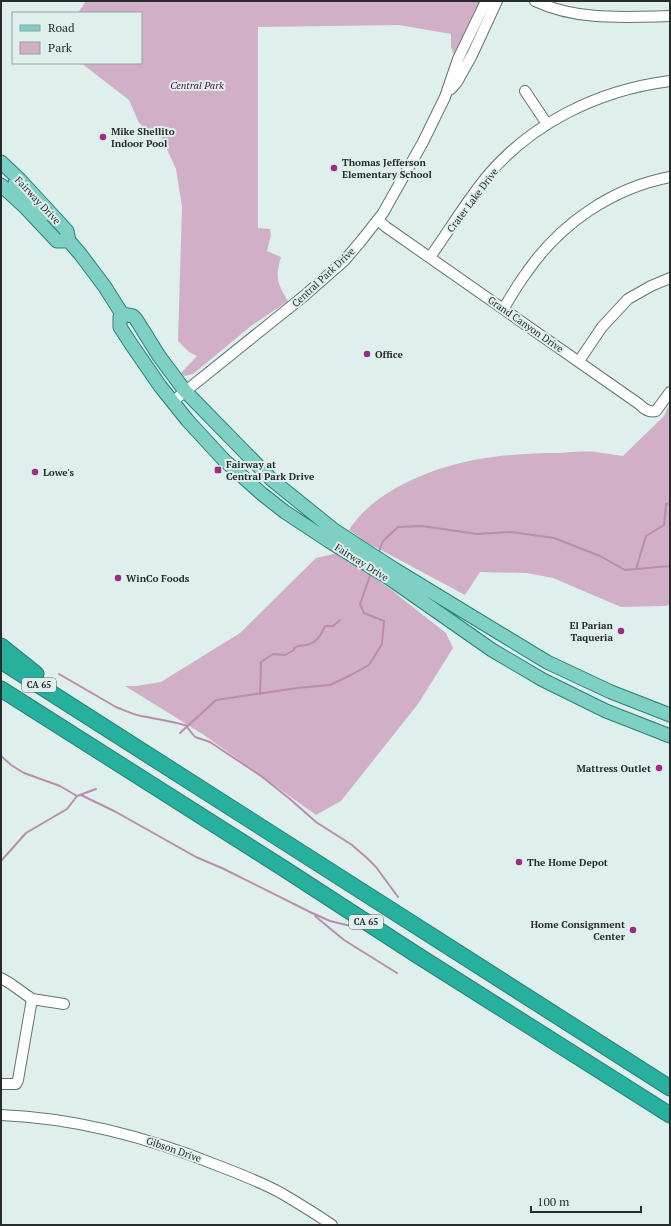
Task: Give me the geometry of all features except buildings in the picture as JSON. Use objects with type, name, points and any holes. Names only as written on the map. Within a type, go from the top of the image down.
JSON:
[{"type":"highway","points":[[1,646],[76,709]]},
{"type":"highway","name":"CA 65","points":[[1,661],[670,1088]]},
{"type":"highway","name":"CA 65","points":[[1,689],[670,1115]]},
{"type":"highway","points":[[1,696],[62,728]]},
{"type":"main road","points":[[1,163],[4,170],[22,190],[26,202],[26,208],[30,206],[38,206],[60,230],[68,236]]},
{"type":"main road","name":"Fairway Drive","points":[[1,163],[20,180],[68,236],[105,287],[122,314],[133,316],[136,319],[159,356],[185,391],[272,480],[355,550],[391,574],[492,650],[543,680],[606,712],[670,736]]},
{"type":"main road","name":"Fairway Drive","points":[[1,185],[26,208]]},
{"type":"main road","name":"Fairway Drive","points":[[122,314],[120,317],[120,327],[142,360],[172,402],[224,460],[262,494],[299,522],[329,541],[355,550]]},
{"type":"main road","name":"Fairway Drive","points":[[391,574],[547,662],[611,692],[670,715]]},
{"type":"street","name":"Central Park Drive","points":[[172,402],[324,279],[344,260],[378,220],[423,142],[445,97],[458,59],[486,1]]},
{"type":"street","name":"Central Park Drive","points":[[445,97],[457,82],[472,55],[497,1]]},
{"type":"street","points":[[535,1],[558,10],[580,15],[670,16]]},
{"type":"street","name":"Crater Lake Drive","points":[[430,257],[484,180],[509,154],[548,124],[579,107],[610,94],[631,88],[670,81]]},
{"type":"street","points":[[525,91],[548,124]]},
{"type":"street","points":[[504,308],[526,272],[537,258],[553,240],[578,218],[602,202],[631,188],[670,177]]},
{"type":"street","name":"Grand Canyon Drive","points":[[378,220],[579,361],[644,409],[656,411],[670,392]]},
{"type":"street","points":[[579,361],[602,327],[628,299],[651,286],[670,278]]},
{"type":"street","points":[[1,978],[32,999],[64,1004]]},
{"type":"street","points":[[1,1084],[16,1084],[18,1080],[32,999]]},
{"type":"street","name":"Gibson Drive","points":[[1,1115],[57,1120],[95,1127],[143,1139],[188,1153],[280,1193],[332,1225]]},
{"type":"green space","name":"Central Park","points":[[86,1],[481,1],[454,55],[451,47],[451,34],[399,25],[258,27],[258,228],[270,229],[271,235],[267,251],[281,257],[278,270],[278,280],[279,285],[288,301],[251,326],[193,374],[185,376],[180,374],[197,356],[189,352],[178,341],[182,207],[176,169],[159,132],[147,130],[139,123],[129,100],[82,64],[142,64],[142,12],[79,12]]},
{"type":"green space","points":[[670,403],[670,605],[621,607],[553,578],[527,573],[480,572],[465,595],[368,543],[349,530],[361,514],[376,501],[394,489],[433,471],[454,465],[493,457],[526,454],[596,452],[623,456],[664,416]]},
{"type":"green space","points":[[338,553],[392,590],[446,633],[453,648],[418,704],[341,801],[316,815],[204,735],[125,686],[136,686],[161,682],[240,633],[316,558]]},
{"type":"waterway","points":[[636,569],[646,536],[664,525],[666,504],[670,503]]},
{"type":"waterway","points":[[378,554],[383,541],[398,527],[422,526],[477,534],[511,532],[554,538],[600,556],[625,570],[670,566]]},
{"type":"waterway","points":[[180,733],[216,700],[297,688],[330,685],[369,665],[382,644],[384,621],[364,613],[360,604],[371,573]]},
{"type":"waterway","points":[[260,694],[261,662],[273,654],[285,655],[294,650],[297,646],[310,644],[316,640],[325,626],[333,626],[340,620]]},
{"type":"waterway","points":[[59,674],[116,707],[138,715],[188,726]]},
{"type":"waterway","points":[[187,727],[195,737],[210,742],[261,776],[316,822],[352,845],[376,867],[398,897]]},
{"type":"waterway","points":[[1,756],[11,765],[24,773],[60,786],[77,796]]},
{"type":"waterway","points":[[1,861],[26,833],[67,809],[77,796],[96,789]]},
{"type":"waterway","points":[[81,795],[116,812],[196,857],[224,869],[310,912],[330,921],[355,927]]},
{"type":"waterway","points":[[315,916],[344,940],[397,973]]},
{"type":"place","name":"Mike Shellito Indoor Pool","points":[[103,137]]},
{"type":"place","name":"Thomas Jefferson Elementary School","points":[[334,168]]},
{"type":"place","name":"Office","points":[[367,354]]},
{"type":"place","name":"Fairway at Central Park Drive","points":[[218,470]]},
{"type":"place","name":"Lowe's","points":[[35,472]]},
{"type":"place","name":"WinCo Foods","points":[[118,578]]},
{"type":"place","name":"El Parian Taqueria","points":[[621,631]]},
{"type":"place","name":"Mattress Outlet","points":[[659,768]]},
{"type":"place","name":"The Home Depot","points":[[519,862]]},
{"type":"place","name":"Home Consignment Center","points":[[633,930]]}]
